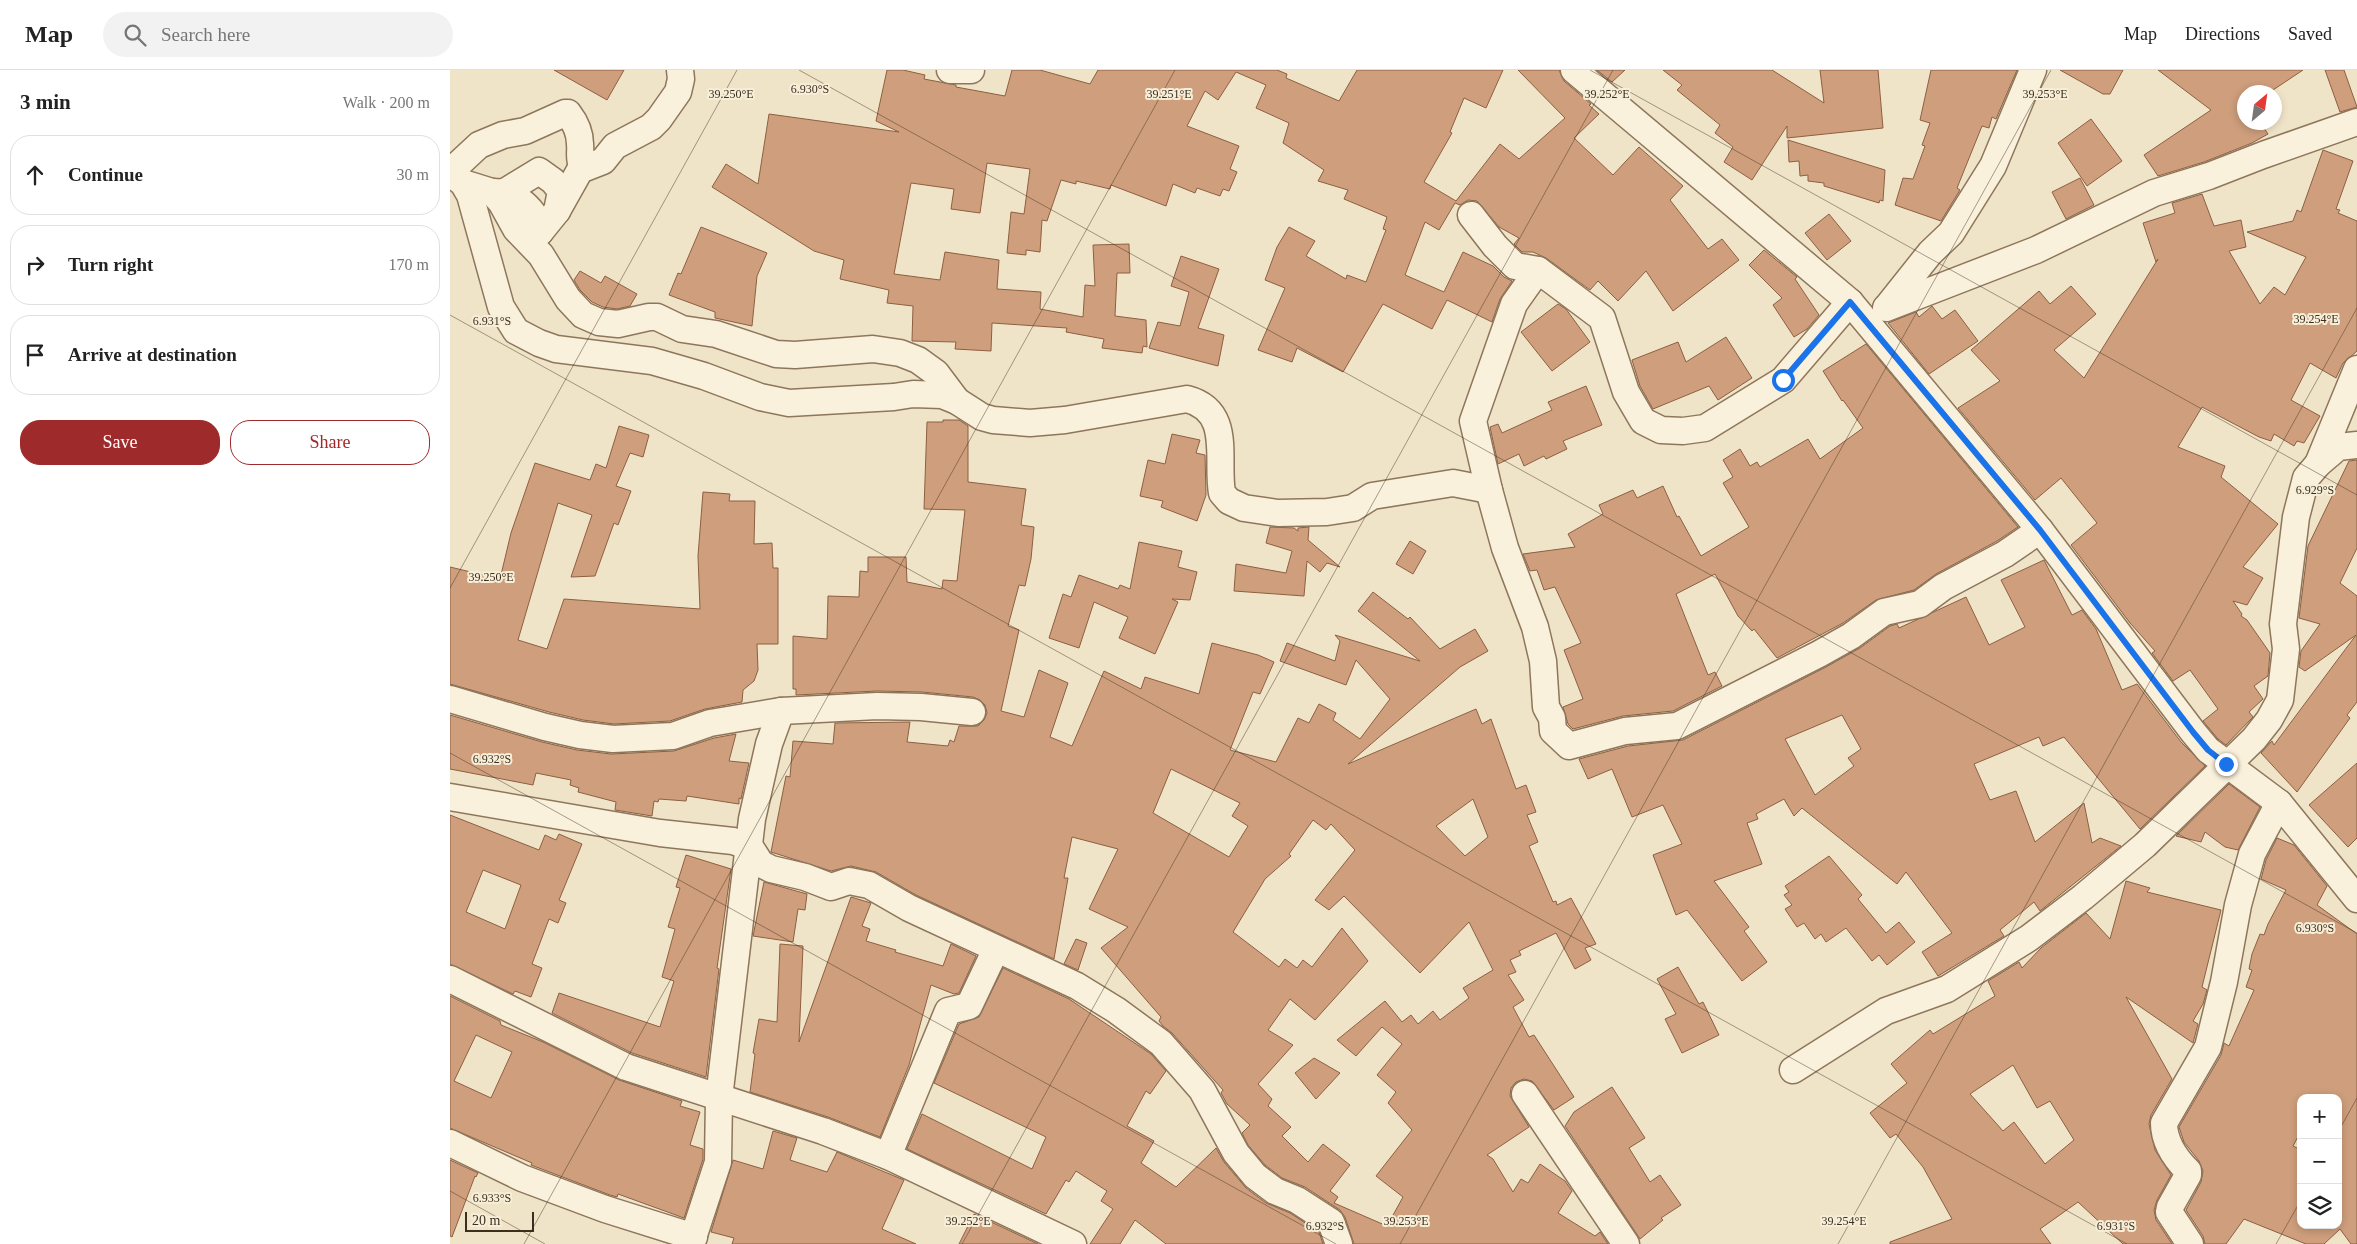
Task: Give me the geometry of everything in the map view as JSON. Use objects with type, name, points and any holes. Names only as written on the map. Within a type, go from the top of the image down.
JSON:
[{"type":"street","points":[[535,237],[557,211],[583,168],[603,161],[615,146],[651,127],[659,119],[678,92],[681,79],[680,70]]},
{"type":"street","points":[[950,70],[971,70]]},
{"type":"street","points":[[1574,70],[1856,309],[2040,530],[2208,750],[2280,803],[2357,899]]},
{"type":"street","points":[[1886,308],[1930,254],[1951,234],[1993,166],[2023,90],[2033,70]]},
{"type":"street","points":[[454,176],[480,145],[503,135],[525,131],[565,113],[571,117],[580,136],[579,158],[583,168]]},
{"type":"street","points":[[1471,214],[1496,246],[1515,266],[1538,270],[1602,318],[1626,392],[1643,421],[1661,430],[1683,431],[1705,428],[1783,380],[1856,309],[1886,308],[2036,250],[2154,193],[2209,176],[2357,122]]},
{"type":"street","points":[[497,193],[539,171],[561,191],[557,211]]},
{"type":"street","points":[[454,176],[518,200],[532,211],[539,224],[535,237],[548,264],[573,306],[583,315],[599,322],[618,324],[649,316],[657,317],[682,329],[716,334],[776,354],[795,355],[872,349],[900,353],[918,360],[936,373],[957,401]]},
{"type":"street","points":[[454,176],[470,195],[501,307],[516,331],[539,343],[565,350],[652,361],[713,379],[760,397],[790,403],[894,397],[914,394],[942,395],[957,401],[972,412],[987,419],[1030,423],[1065,420],[1187,399],[1198,402],[1209,411],[1216,424],[1221,460],[1222,493],[1237,505],[1260,512],[1327,512],[1353,508],[1372,496],[1453,483],[1489,490]]},
{"type":"street","points":[[1538,270],[1514,304],[1473,421],[1505,548],[1535,627],[1543,661],[1546,707],[1552,718],[1553,731],[1569,746],[1625,731],[1677,726],[1851,636],[1884,612],[1920,604],[1943,587],[2005,554],[2040,530]]},
{"type":"street","points":[[2318,464],[2357,370]]},
{"type":"street","points":[[1793,1070],[1886,1010],[1947,990],[2029,938],[2083,897],[2145,845],[2226,764],[2254,739],[2269,720],[2280,700],[2286,649],[2283,624],[2296,517],[2306,478],[2318,464],[2338,447],[2357,445]]},
{"type":"street","points":[[450,699],[545,728],[613,739],[673,736],[710,723],[781,711],[877,706],[921,707],[972,712]]},
{"type":"street","points":[[450,1143],[522,1178],[692,1241],[718,1162],[719,1098],[750,847],[759,784],[768,744],[781,711]]},
{"type":"street","points":[[450,797],[650,831],[733,841],[750,847],[762,864],[771,869],[805,877],[831,887],[849,881],[869,885],[909,908],[1077,986],[1116,1010],[1161,1042],[1202,1090],[1236,1153],[1255,1176],[1275,1191],[1297,1200],[1331,1222],[1339,1244]]},
{"type":"street","points":[[2190,1244],[2169,1212],[2188,1175],[2188,1170],[2169,1146],[2164,1134],[2164,1123],[2208,1047],[2224,982],[2238,905],[2250,863],[2280,803]]},
{"type":"street","points":[[888,1156],[948,1011],[969,1006],[996,949]]},
{"type":"street","points":[[450,979],[626,1068],[815,1128],[888,1156],[1073,1244]]},
{"type":"street","points":[[1525,1094],[1626,1244]]},
{"type":"building","points":[[554,70],[624,70],[607,100]]},
{"type":"building","points":[[887,70],[903,70],[925,75],[924,79],[1005,96],[1012,70],[1040,70],[1090,84],[1098,70],[1277,70],[1287,74],[1286,78],[1339,101],[1357,70],[1503,70],[1486,108],[1464,98],[1450,132],[1452,133],[1424,182],[1456,201],[1500,144],[1519,159],[1565,118],[1518,70],[1559,70],[1564,81],[1591,104],[1589,105],[1599,114],[1574,138],[1613,175],[1639,147],[1683,186],[1670,200],[1708,249],[1722,239],[1739,260],[1673,311],[1646,271],[1618,301],[1598,281],[1590,290],[1546,258],[1533,252],[1522,252],[1514,244],[1519,238],[1499,227],[1477,201],[1468,200],[1460,205],[1455,203],[1439,230],[1425,222],[1405,275],[1444,292],[1463,252],[1493,266],[1504,277],[1512,281],[1500,299],[1492,322],[1447,300],[1432,329],[1383,304],[1343,372],[1297,348],[1292,362],[1258,350],[1285,288],[1265,280],[1277,247],[1289,227],[1315,241],[1306,256],[1346,279],[1347,275],[1366,282],[1386,230],[1383,229],[1387,217],[1344,199],[1348,190],[1318,181],[1324,170],[1283,143],[1289,123],[1256,108],[1266,85],[1236,72],[1218,100],[1205,91],[1187,126],[1239,146],[1230,169],[1237,172],[1229,191],[1223,189],[1220,196],[1197,188],[1195,193],[1173,184],[1166,206],[1111,185],[1110,189],[1076,181],[1076,184],[1061,180],[1047,221],[1042,220],[1040,252],[1026,250],[1026,255],[1007,253],[1011,212],[1024,214],[1030,169],[987,163],[980,213],[951,209],[954,189],[911,183],[894,274],[940,280],[945,252],[999,260],[997,289],[1041,292],[1040,309],[1083,317],[1085,285],[1095,286],[1093,245],[1129,244],[1130,273],[1117,273],[1115,316],[1146,320],[1147,347],[1143,346],[1142,353],[1102,348],[1104,339],[1066,332],[1067,328],[992,323],[991,351],[955,349],[956,342],[912,341],[913,306],[887,303],[889,290],[840,279],[844,260],[814,251],[712,187],[726,164],[758,184],[769,114],[899,132],[876,121]]},
{"type":"building","points":[[1597,70],[1625,70],[1612,82]]},
{"type":"building","points":[[1663,70],[1772,70],[1824,103],[1820,70],[1878,70],[1883,128],[1787,138],[1787,126],[1752,180],[1724,162],[1733,147],[1715,133],[1720,125],[1677,90],[1682,85]]},
{"type":"building","points":[[1931,70],[2017,70],[1996,119],[1992,117],[1989,128],[1982,126],[1957,188],[1960,190],[1941,221],[1895,205],[1903,178],[1913,179],[1925,146],[1922,145],[1930,123],[1920,120]]},
{"type":"building","points":[[2060,70],[2123,70],[2110,94],[2103,94]]},
{"type":"building","points":[[2158,70],[2303,70],[2280,85],[2237,85],[2237,130],[2265,130],[2268,134],[2252,143],[2204,162],[2158,176],[2144,155],[2211,110]]},
{"type":"building","points":[[2325,70],[2344,70],[2357,107],[2340,112]]},
{"type":"building","points":[[2091,119],[2122,161],[2087,186],[2058,143]]},
{"type":"building","points":[[1788,140],[1885,170],[1883,201],[1880,200],[1879,203],[1824,186],[1824,183],[1808,181],[1808,175],[1800,176],[1799,161],[1789,162]]},
{"type":"building","points":[[2323,150],[2353,161],[2336,209],[2340,210],[2338,213],[2357,221],[2357,351],[2343,363],[2336,378],[2310,363],[2291,400],[2320,416],[2304,443],[2297,441],[2294,446],[2274,434],[2271,441],[2259,437],[2202,407],[2178,447],[2225,466],[2221,477],[2278,524],[2243,567],[2263,578],[2247,605],[2233,601],[2242,614],[2241,616],[2247,620],[2270,653],[2268,676],[2254,686],[2263,699],[2249,712],[2253,717],[2226,745],[2218,739],[2203,721],[2218,709],[2190,670],[2173,681],[2152,653],[2155,651],[2130,623],[2071,545],[2097,523],[2061,478],[2035,500],[1958,408],[2000,381],[1971,350],[2039,291],[2050,304],[2071,286],[2096,314],[2054,350],[2084,378],[2158,259],[2156,262],[2143,223],[2175,213],[2172,203],[2202,194],[2214,226],[2241,220],[2246,247],[2229,251],[2260,304],[2274,287],[2285,295],[2306,257],[2247,232],[2293,221],[2297,210],[2301,212]]},
{"type":"building","points":[[2080,178],[2094,205],[2066,219],[2052,192]]},
{"type":"building","points":[[1829,214],[1851,241],[1827,260],[1805,233]]},
{"type":"building","points":[[701,227],[767,253],[757,276],[752,326],[715,318],[715,312],[669,295],[678,273],[681,274]]},
{"type":"building","points":[[1764,250],[1797,277],[1795,279],[1819,315],[1807,329],[1794,337],[1773,305],[1782,298],[1749,265]]},
{"type":"building","points":[[1181,256],[1219,269],[1198,328],[1224,335],[1218,366],[1149,348],[1158,322],[1180,326],[1189,292],[1171,286]]},
{"type":"building","points":[[580,271],[601,283],[605,276],[637,294],[630,306],[617,309],[603,307],[592,302],[580,290],[574,280]]},
{"type":"building","points":[[1558,304],[1566,309],[1590,342],[1552,371],[1521,332]]},
{"type":"building","points":[[1932,306],[1942,319],[1955,310],[1978,341],[1929,374],[1888,323],[1916,312],[1919,317]]},
{"type":"building","points":[[1726,337],[1752,378],[1718,400],[1709,386],[1653,409],[1640,386],[1632,360],[1678,342],[1686,362]]},
{"type":"building","points":[[1866,344],[2018,527],[1997,541],[1936,574],[1914,590],[1876,600],[1843,623],[1777,658],[1754,629],[1752,631],[1738,616],[1715,574],[1676,594],[1708,675],[1715,672],[1722,686],[1673,711],[1623,716],[1573,729],[1568,724],[1563,707],[1583,699],[1564,650],[1581,643],[1555,587],[1544,590],[1537,570],[1530,571],[1523,554],[1575,547],[1568,534],[1603,514],[1599,505],[1633,490],[1637,498],[1663,486],[1677,517],[1679,516],[1701,556],[1749,527],[1723,483],[1733,477],[1723,460],[1740,449],[1750,466],[1757,462],[1760,467],[1808,439],[1820,459],[1863,428],[1842,401],[1823,371]]},
{"type":"building","points":[[1586,386],[1602,425],[1563,441],[1567,449],[1546,459],[1544,456],[1524,466],[1519,454],[1498,464],[1490,427],[1498,424],[1502,433],[1552,410],[1548,402]]},
{"type":"building","points":[[943,420],[959,420],[968,426],[968,482],[1026,489],[1021,525],[1034,527],[1031,559],[1025,586],[1019,585],[1008,626],[1019,630],[1001,711],[1024,717],[1039,670],[1068,683],[1050,737],[1072,746],[1104,671],[1141,689],[1145,677],[1199,694],[1212,643],[1258,655],[1274,662],[1260,694],[1253,692],[1230,750],[1276,762],[1298,718],[1309,723],[1319,704],[1336,713],[1333,720],[1360,739],[1390,699],[1356,660],[1346,685],[1280,661],[1287,643],[1335,661],[1340,641],[1335,635],[1420,661],[1358,611],[1373,592],[1408,619],[1410,617],[1440,649],[1475,629],[1488,651],[1460,667],[1348,764],[1476,709],[1482,724],[1491,719],[1516,789],[1526,785],[1536,812],[1527,815],[1538,842],[1529,846],[1553,902],[1556,901],[1557,905],[1571,898],[1596,944],[1585,948],[1591,960],[1575,969],[1556,933],[1519,951],[1521,955],[1510,960],[1516,972],[1508,975],[1524,1000],[1513,1007],[1529,1037],[1534,1035],[1574,1097],[1554,1110],[1532,1081],[1524,1079],[1516,1082],[1511,1088],[1510,1096],[1529,1127],[1487,1155],[1493,1159],[1513,1192],[1521,1179],[1528,1183],[1540,1164],[1565,1181],[1572,1191],[1558,1213],[1595,1236],[1600,1232],[1608,1244],[1354,1244],[1345,1217],[1340,1210],[1305,1187],[1282,1178],[1265,1165],[1248,1145],[1242,1133],[1250,1125],[1227,1104],[1221,1093],[1223,1090],[1172,1033],[1163,1026],[1159,1021],[1161,1017],[1101,948],[1128,927],[1089,909],[1118,849],[1072,837],[1064,878],[1068,878],[1054,959],[916,895],[876,872],[851,866],[831,871],[771,852],[786,776],[790,777],[793,741],[833,744],[835,723],[910,722],[907,742],[948,746],[950,740],[954,742],[959,726],[978,726],[984,720],[987,713],[985,705],[973,697],[922,692],[877,691],[796,695],[796,689],[793,689],[793,636],[827,639],[828,596],[859,597],[860,571],[868,572],[868,557],[906,557],[907,582],[942,589],[943,580],[957,581],[965,510],[924,509],[927,422],[943,422]],"holes":[[[1171,769],[1240,803],[1232,816],[1248,826],[1229,857],[1153,813]],[[1473,799],[1488,837],[1465,856],[1436,826]],[[1313,820],[1326,830],[1331,824],[1355,850],[1315,900],[1329,910],[1344,896],[1420,973],[1469,922],[1493,970],[1463,988],[1469,998],[1440,1020],[1433,1011],[1418,1024],[1411,1015],[1402,1022],[1385,1001],[1337,1040],[1356,1056],[1382,1027],[1402,1044],[1377,1075],[1396,1092],[1388,1103],[1412,1130],[1376,1176],[1403,1197],[1387,1226],[1334,1203],[1338,1197],[1330,1191],[1350,1165],[1323,1144],[1308,1162],[1282,1136],[1291,1127],[1268,1106],[1272,1099],[1258,1084],[1293,1045],[1268,1030],[1290,999],[1315,1020],[1368,961],[1342,928],[1312,967],[1303,960],[1297,968],[1285,959],[1279,967],[1233,932],[1265,879],[1291,856],[1289,854]]]},
{"type":"building","points":[[619,426],[649,435],[643,457],[630,453],[616,486],[631,491],[618,525],[614,523],[595,576],[571,577],[592,515],[558,503],[518,640],[547,649],[564,599],[700,609],[698,556],[703,492],[730,494],[729,501],[755,501],[754,544],[772,543],[773,568],[778,568],[778,644],[757,644],[758,670],[754,681],[743,690],[742,702],[705,709],[670,721],[614,724],[583,720],[549,712],[450,684],[450,567],[500,579],[511,533],[535,463],[590,480],[596,464],[606,468]]},
{"type":"building","points":[[1172,434],[1200,440],[1196,453],[1205,455],[1206,495],[1197,521],[1161,507],[1163,501],[1140,496],[1148,460],[1165,464]]},
{"type":"building","points":[[2357,460],[2357,548],[2340,583],[2357,596],[2357,702],[2347,715],[2350,718],[2297,792],[2261,753],[2272,741],[2274,745],[2356,635],[2305,671],[2299,667],[2301,651],[2320,624],[2299,618],[2308,546],[2349,461]]},
{"type":"building","points":[[1270,527],[1294,528],[1298,531],[1298,528],[1309,527],[1308,540],[1340,567],[1327,563],[1320,572],[1307,561],[1304,596],[1234,591],[1236,564],[1286,573],[1292,551],[1266,543]]},
{"type":"building","points":[[1410,541],[1426,551],[1413,574],[1396,564]]},
{"type":"building","points":[[1139,542],[1182,551],[1178,567],[1197,572],[1190,600],[1172,599],[1178,602],[1155,654],[1119,638],[1128,617],[1094,602],[1079,648],[1049,638],[1063,594],[1071,597],[1079,575],[1118,589],[1120,585],[1130,589]]},
{"type":"building","points":[[2044,560],[2072,615],[2082,610],[2096,629],[2122,690],[2137,684],[2181,742],[2205,766],[2140,829],[2064,737],[2043,746],[2039,737],[1974,764],[1990,800],[2016,791],[2035,842],[2084,803],[2092,843],[2100,838],[2121,846],[2040,911],[2034,902],[2000,930],[2004,936],[1938,976],[1922,952],[1952,933],[1906,872],[1897,884],[1802,808],[1794,816],[1784,799],[1756,814],[1758,819],[1747,823],[1762,864],[1714,881],[1749,927],[1744,931],[1767,962],[1742,981],[1687,910],[1676,915],[1653,855],[1682,844],[1663,805],[1632,817],[1612,769],[1588,779],[1579,759],[1628,746],[1683,740],[1826,667],[1860,648],[1890,626],[1897,624],[1899,628],[1966,597],[1989,645],[2025,627],[2001,580]],"holes":[[[1842,715],[1861,749],[1848,758],[1854,766],[1815,795],[1785,739]]]},
{"type":"building","points":[[450,715],[542,742],[577,750],[611,754],[674,751],[714,738],[736,734],[729,761],[749,763],[741,799],[739,798],[739,804],[687,796],[686,801],[659,799],[658,802],[654,801],[652,816],[615,810],[616,802],[578,792],[579,788],[570,785],[571,780],[536,773],[533,785],[450,769]]},
{"type":"building","points":[[2357,763],[2357,838],[2348,847],[2309,805]]},
{"type":"building","points":[[2229,784],[2260,807],[2238,850],[2225,847],[2205,832],[2201,842],[2176,836]]},
{"type":"building","points":[[450,815],[539,850],[545,835],[556,840],[559,834],[582,844],[559,900],[566,903],[558,923],[549,919],[532,964],[542,968],[531,997],[515,991],[513,994],[450,964]],"holes":[[[483,870],[521,885],[505,929],[466,912]]]},
{"type":"building","points":[[2277,838],[2294,845],[2327,886],[2317,905],[2357,934],[2357,1244],[2351,1244],[2340,1229],[2324,1244],[2306,1244],[2244,1219],[2226,1244],[2205,1244],[2203,1236],[2186,1210],[2201,1182],[2203,1171],[2199,1161],[2184,1142],[2179,1127],[2221,1055],[2224,1043],[2229,1046],[2254,990],[2246,987],[2252,970],[2249,969],[2252,954],[2260,934],[2264,935],[2286,890],[2261,879],[2266,860]]},
{"type":"building","points":[[686,855],[731,869],[717,968],[719,969],[706,1077],[632,1053],[552,1013],[559,993],[660,1027],[674,981],[662,977],[675,929],[668,927],[680,888],[676,887]]},
{"type":"building","points":[[1829,856],[1862,895],[1858,899],[1886,933],[1899,922],[1915,942],[1887,965],[1879,955],[1872,961],[1846,928],[1826,942],[1821,934],[1815,939],[1804,923],[1797,927],[1785,909],[1792,905],[1784,895],[1789,892],[1785,886]]},
{"type":"building","points":[[2126,881],[2150,888],[2147,892],[2221,910],[2202,987],[2207,990],[2203,1004],[2193,1021],[2198,1024],[2193,1043],[2126,997],[2172,1079],[2151,1115],[2149,1124],[2155,1150],[2171,1175],[2157,1200],[2154,1210],[2156,1220],[2172,1244],[2123,1244],[2078,1202],[2040,1229],[2051,1244],[1890,1244],[1890,1242],[1952,1219],[1923,1167],[1896,1134],[1890,1138],[1870,1113],[1907,1083],[1891,1064],[1930,1030],[1933,1034],[1995,996],[1988,981],[2019,962],[2022,968],[2041,948],[2086,913],[2110,939]],"holes":[[[2013,1065],[2037,1108],[2050,1101],[2074,1140],[2045,1164],[2014,1122],[2003,1131],[1970,1094]]]},
{"type":"building","points":[[764,882],[807,894],[805,910],[798,909],[793,942],[753,936]]},
{"type":"building","points":[[851,897],[871,903],[862,926],[870,929],[866,941],[896,950],[895,952],[943,966],[951,944],[976,956],[959,993],[954,994],[931,985],[909,1065],[880,1137],[828,1117],[750,1092],[755,1054],[753,1053],[759,1019],[777,1022],[780,944],[803,946],[799,1042]]},
{"type":"building","points":[[1076,939],[1087,943],[1078,970],[1064,964]]},
{"type":"building","points":[[1678,967],[1699,1004],[1703,1002],[1719,1035],[1682,1053],[1665,1019],[1676,1014],[1657,979]]},
{"type":"building","points":[[1003,968],[1069,999],[1151,1054],[1166,1071],[1150,1094],[1146,1091],[1127,1126],[1154,1141],[1141,1163],[1176,1187],[1216,1148],[1224,1162],[1246,1188],[1266,1203],[1290,1213],[1319,1232],[1323,1244],[1166,1244],[1135,1220],[1120,1244],[1090,1244],[1113,1209],[1101,1201],[1107,1191],[1076,1171],[1069,1182],[1066,1180],[1046,1214],[907,1149],[922,1114],[1032,1169],[1046,1137],[934,1083],[959,1024],[979,1017]]},
{"type":"building","points":[[450,996],[500,1021],[501,1025],[543,1042],[619,1080],[682,1101],[680,1106],[700,1112],[690,1145],[703,1149],[703,1159],[684,1218],[618,1194],[617,1197],[610,1195],[531,1165],[532,1163],[450,1128]],"holes":[[[476,1035],[512,1052],[491,1098],[454,1081]]]},
{"type":"building","points":[[1314,1058],[1340,1073],[1316,1099],[1295,1073]]},
{"type":"building","points":[[1612,1087],[1645,1138],[1629,1148],[1650,1182],[1660,1175],[1681,1205],[1661,1218],[1663,1220],[1640,1239],[1565,1126],[1574,1112]]},
{"type":"building","points":[[773,1131],[797,1138],[790,1160],[827,1172],[837,1152],[904,1180],[882,1229],[916,1244],[732,1244],[734,1238],[711,1232],[733,1160],[763,1169]]},
{"type":"building","points":[[450,1160],[478,1173],[475,1176],[452,1237],[450,1236]]},
{"type":"building","points":[[974,1214],[1038,1244],[959,1244]]},
{"type":"route","points":[[1783,380],[1835,322],[1850,302],[2040,530],[2193,732],[2208,750],[2226,764]]}]
